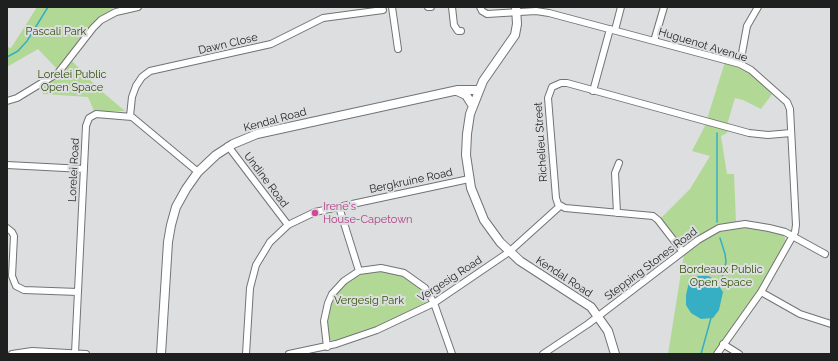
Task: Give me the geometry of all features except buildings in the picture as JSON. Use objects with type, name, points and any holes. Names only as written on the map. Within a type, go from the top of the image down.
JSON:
[{"type":"street","points":[[7,101],[17,98],[58,73],[93,28],[102,20],[116,12],[138,7]]},
{"type":"street","points":[[392,7],[398,49]]},
{"type":"street","points":[[452,7],[454,25],[458,31],[461,31]]},
{"type":"street","name":"Huguenot Avenue","points":[[480,7],[485,13],[517,10],[543,11],[740,64],[751,70],[787,102],[790,110],[796,225],[792,236],[761,292],[717,354]]},
{"type":"street","points":[[593,91],[621,7]]},
{"type":"street","points":[[654,41],[664,7]]},
{"type":"street","points":[[740,64],[746,30],[758,7]]},
{"type":"street","name":"Dawn Close","points":[[130,116],[132,97],[136,86],[142,77],[150,72],[260,47],[288,37],[320,19],[357,10],[383,10]]},
{"type":"street","name":"Kendal Road","points":[[517,10],[515,35],[483,81],[473,106],[466,144],[469,179],[473,196],[484,220],[509,252],[527,266],[584,302],[598,316],[610,337],[615,354]]},
{"type":"street","name":"Kendal Road","points":[[161,354],[169,234],[180,199],[198,172],[216,155],[228,146],[257,134],[457,90],[483,81]]},
{"type":"street","name":"Richelieu Street","points":[[560,206],[556,198],[548,95],[552,87],[561,83],[744,132],[761,134],[791,133]]},
{"type":"street","points":[[457,90],[466,95],[473,106]]},
{"type":"street","name":"Kendal Road","points":[[457,90],[479,90]]},
{"type":"street","name":"Lorelei Road","points":[[75,353],[86,126],[89,118],[96,114],[130,116]]},
{"type":"street","points":[[130,116],[140,122],[198,172]]},
{"type":"street","name":"Undine Road","points":[[228,146],[288,226]]},
{"type":"street","points":[[618,213],[615,173],[619,163]]},
{"type":"street","points":[[7,165],[84,169]]},
{"type":"street","name":"Bergkruine Road","points":[[246,354],[250,288],[256,265],[270,242],[288,226],[310,214],[469,179]]},
{"type":"street","points":[[560,206],[565,208],[655,218],[682,252]]},
{"type":"street","name":"Vergesig Road","points":[[289,354],[327,346],[377,330],[434,303],[509,252],[560,206]]},
{"type":"street","points":[[339,207],[359,271]]},
{"type":"street","name":"Stepping Stones Road","points":[[543,354],[598,316],[708,233],[731,225],[756,225],[785,232],[825,254]]},
{"type":"street","points":[[7,228],[14,236],[12,276],[16,286],[24,290],[78,292]]},
{"type":"street","points":[[327,346],[324,321],[328,303],[338,286],[359,271],[381,268],[404,273],[418,282],[434,303],[452,354]]},
{"type":"street","points":[[761,292],[800,314],[831,324]]},
{"type":"street","points":[[723,344],[739,354]]},
{"type":"street","points":[[12,354],[32,351],[86,354]]},
{"type":"green space","name":"Pascali Park","points":[[37,7],[113,7],[112,11],[58,70],[38,49],[7,67],[7,47],[11,48]]},
{"type":"green space","name":"Lorelei Public Open Space","points":[[72,61],[100,90],[125,111],[94,111],[88,97],[43,94],[39,87],[61,74]]},
{"type":"green space","points":[[725,62],[747,71],[773,93],[761,109],[743,100],[735,98],[727,125],[707,119]]},
{"type":"green space","name":"Bordeaux Public Open Space","points":[[706,124],[728,130],[727,133],[721,136],[727,174],[734,174],[736,222],[714,227],[683,245],[680,244],[660,219],[690,189],[710,156],[692,151]]},
{"type":"green space","name":"Bordeaux Public Open Space","points":[[741,227],[753,227],[782,234],[786,242],[757,293],[714,354],[668,354],[684,254],[701,241],[720,231]]},
{"type":"green space","name":"Vergesig Park","points":[[371,271],[388,271],[406,277],[422,289],[426,296],[426,302],[381,326],[337,341],[330,340],[327,328],[327,315],[333,298],[345,284],[355,277]]},
{"type":"water","points":[[698,276],[708,276],[714,279],[723,292],[719,310],[713,318],[701,319],[691,313],[686,305],[686,295],[689,282]]},
{"type":"waterway","points":[[7,57],[18,51],[27,41],[48,7]]},
{"type":"waterway","points":[[717,133],[717,222]]},
{"type":"waterway","points":[[720,238],[726,262],[720,286]]},
{"type":"waterway","points":[[701,354],[711,318]]},
{"type":"place","name":"Irene's House-Capetown","points":[[315,213]]}]
